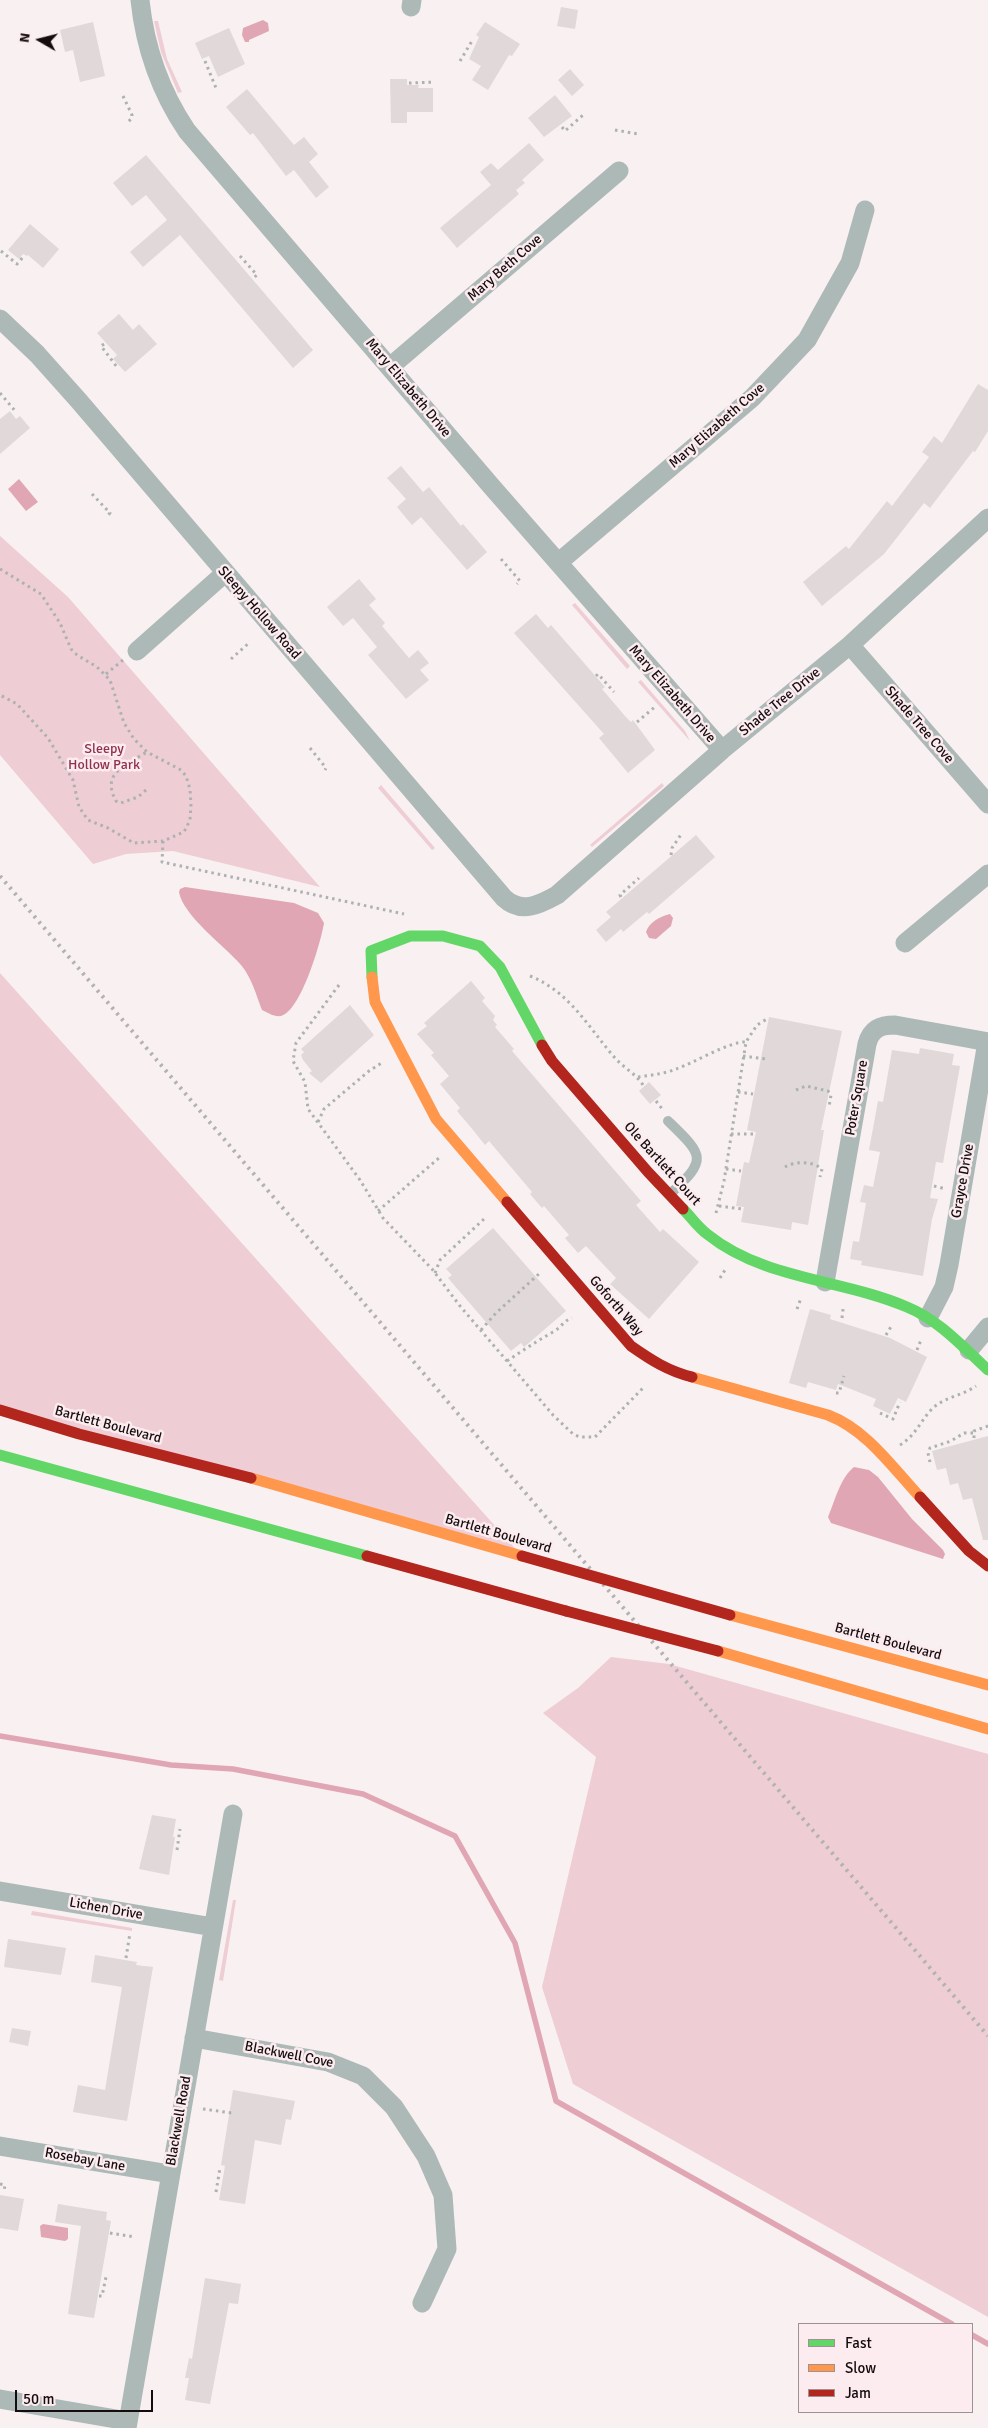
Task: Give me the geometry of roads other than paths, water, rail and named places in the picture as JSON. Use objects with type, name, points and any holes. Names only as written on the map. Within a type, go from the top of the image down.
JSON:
[{"type":"main road","name":"Ole Bartlett Court","points":[[371,951],[410,936],[443,936],[480,946],[500,967],[528,1021],[552,1061],[669,1195],[707,1234],[736,1252],[768,1267],[884,1298],[928,1318],[969,1350],[988,1370]]},
{"type":"main road","name":"Goforth Way","points":[[371,951],[375,1002],[436,1119],[631,1346],[653,1362],[672,1372],[828,1414],[846,1422],[866,1438],[969,1551],[988,1566]]},
{"type":"main road","name":"Bartlett Boulevard","points":[[0,1410],[79,1434],[305,1492],[730,1615],[988,1685]]},
{"type":"main road","points":[[0,1455],[718,1651],[988,1729]]},
{"type":"street","name":"Mary Elizabeth Drive","points":[[140,0],[142,20],[151,58],[167,97],[184,125],[231,183],[391,366],[451,440],[722,750]]},
{"type":"street","name":"Mary Beth Cove","points":[[391,366],[619,171]]},
{"type":"street","name":"Mary Elizabeth Cove","points":[[559,562],[752,398],[807,340],[850,263],[864,210]]},
{"type":"street","name":"Sleepy Hollow Road","points":[[0,319],[37,354],[504,898],[517,907]]},
{"type":"street","name":"Shade Tree Drive","points":[[517,907],[529,907],[543,903],[557,895],[722,750],[850,646],[988,518]]},
{"type":"street","points":[[137,650],[225,573]]},
{"type":"street","name":"Shade Tree Cove","points":[[850,646],[988,804]]},
{"type":"street","points":[[905,943],[988,874]]},
{"type":"street","name":"Poter Square","points":[[825,1282],[867,1044],[871,1033],[885,1025],[895,1025],[988,1042]]},
{"type":"street","name":"Grayce Drive","points":[[928,1318],[944,1286],[949,1265],[988,1042]]},
{"type":"street","points":[[969,1350],[988,1327]]},
{"type":"street","name":"Blackwell Road","points":[[127,2424],[233,1814]]},
{"type":"street","name":"Lichen Drive","points":[[0,1892],[213,1927]]},
{"type":"street","name":"Blackwell Cove","points":[[194,2038],[328,2062],[363,2076],[394,2107],[422,2148],[443,2195],[447,2249],[422,2303]]},
{"type":"street","name":"Rosebay Lane","points":[[0,2146],[170,2174]]},
{"type":"street","points":[[0,2399],[127,2424]]},
{"type":"lane","points":[[668,1121],[694,1146],[697,1154],[696,1163],[690,1175],[669,1195]]},
{"type":"waterway","points":[[0,1736],[171,1765],[233,1769],[363,1794],[455,1836],[515,1943],[556,2101],[950,2323]]},
{"type":"waterway","points":[[973,2336],[988,2344]]},
{"type":"railway","points":[[0,876],[988,2036]]},
{"type":"park label","name":"Sleepy Hollow Park","points":[[104,758]]}]
